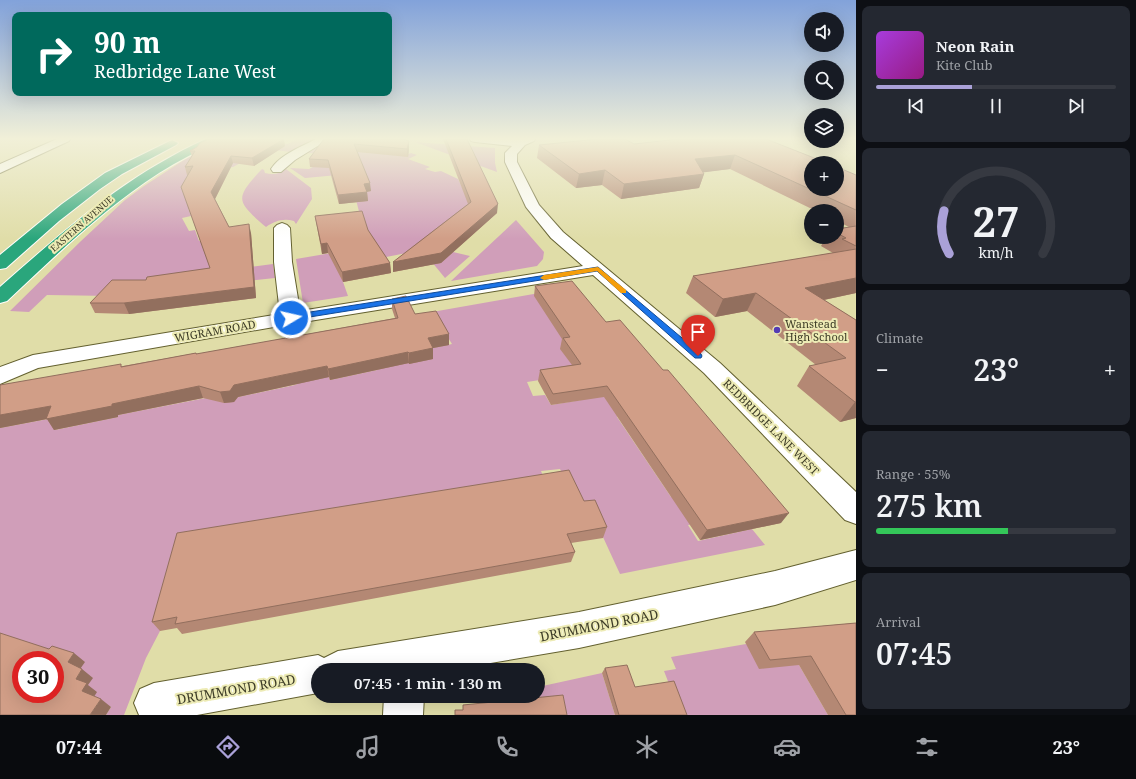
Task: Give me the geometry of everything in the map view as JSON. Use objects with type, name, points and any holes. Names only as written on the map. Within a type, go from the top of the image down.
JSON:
[{"type":"highway","name":"EASTERN AVENUE","points":[[0,264],[49,222],[117,172]]},
{"type":"highway","name":"EASTERN AVENUE","points":[[0,296],[119,193],[150,172]]},
{"type":"highway","points":[[0,256],[49,222]]},
{"type":"street","name":"REDBRIDGE LANE WEST","points":[[516,172],[533,207],[557,235],[712,368],[856,511]]},
{"type":"street","points":[[282,228],[283,262],[291,318]]},
{"type":"street","name":"WIGRAM ROAD","points":[[0,376],[33,362],[291,318],[598,269]]},
{"type":"street","name":"DRUMMOND ROAD","points":[[410,663],[579,630],[775,588],[856,565]]},
{"type":"street","name":"DRUMMOND ROAD","points":[[154,703],[311,675]]},
{"type":"street","points":[[403,715],[404,703]]},
{"type":"shaded area","points":[[165,172],[198,172],[188,174],[196,174],[188,208],[191,216],[182,218],[189,231],[195,230],[199,241],[214,239],[241,268],[273,264],[275,278],[111,296],[47,295],[29,312],[10,311],[81,241],[125,200]]},
{"type":"shaded area","points":[[259,172],[274,174],[290,172],[311,188],[312,199],[296,224],[294,221],[283,220],[266,227],[249,211],[242,200],[243,194]]},
{"type":"shaded area","points":[[297,172],[444,172],[458,179],[472,207],[453,252],[470,256],[445,278],[422,250],[381,258],[336,262],[348,296],[303,303],[296,259],[349,250],[317,225],[315,218],[360,215],[349,174],[305,178]]},
{"type":"shaded area","points":[[516,220],[544,252],[543,259],[537,266],[451,281]]},
{"type":"shaded area","points":[[562,289],[573,332],[578,374],[527,382],[533,396],[545,395],[551,405],[581,400],[618,388],[617,417],[671,497],[694,492],[714,520],[688,525],[698,541],[752,529],[765,545],[620,574],[591,511],[581,512],[560,469],[541,471],[547,486],[183,543],[160,631],[146,658],[124,715],[106,715],[111,707],[92,700],[86,688],[92,678],[64,664],[64,651],[12,651],[0,639],[0,428],[59,417],[55,430],[118,417],[118,415],[216,396],[233,402],[238,397],[295,385],[327,369],[330,380],[377,370],[428,349],[452,344],[432,312]]},
{"type":"shaded area","points":[[746,644],[799,665],[828,715],[681,715],[664,671],[676,669],[671,657]]},
{"type":"shaded area","points":[[602,673],[615,715],[561,715],[513,708],[512,703],[545,703],[545,685]]},
{"type":"building","points":[[189,172],[222,172],[211,192],[229,227],[249,224],[254,287],[124,303],[90,303],[112,280],[146,280],[147,277],[210,268],[181,187]]},
{"type":"building","points":[[332,172],[366,172],[370,183],[364,184],[367,192],[338,195]]},
{"type":"building","points":[[459,172],[483,172],[498,204],[441,253],[393,262],[471,202]]},
{"type":"building","points":[[577,172],[590,172],[579,174]]},
{"type":"building","points":[[608,172],[703,172],[704,174],[624,184]]},
{"type":"building","points":[[773,172],[804,172],[804,186]]},
{"type":"building","points":[[844,172],[850,172],[856,175],[856,210],[825,196],[844,196]]},
{"type":"building","points":[[362,211],[368,230],[390,263],[342,272],[327,243],[321,244],[315,216]]},
{"type":"building","points":[[856,226],[856,246],[844,240],[846,238],[844,237],[844,228]]},
{"type":"building","points":[[856,249],[856,278],[805,288],[856,320],[856,402],[809,366],[846,358],[756,293],[723,299],[693,276]]},
{"type":"building","points":[[572,281],[606,322],[620,320],[663,370],[668,370],[789,513],[707,530],[607,386],[553,394],[540,370],[581,364],[563,338],[570,337],[535,286]]},
{"type":"building","points":[[406,296],[415,314],[436,311],[449,334],[428,338],[433,348],[328,369],[327,366],[234,385],[230,391],[220,392],[199,386],[112,404],[112,406],[46,419],[51,406],[0,415],[0,385],[121,364],[121,367],[398,318],[392,299]]},
{"type":"building","points":[[569,470],[584,501],[595,500],[607,527],[567,534],[575,552],[175,624],[177,617],[152,622],[177,533]]},
{"type":"building","points":[[856,623],[856,715],[846,715],[811,656],[770,660],[754,632]]},
{"type":"building","points":[[0,633],[49,649],[52,646],[74,653],[68,662],[82,669],[76,679],[87,683],[82,691],[101,699],[90,715],[0,715]]},
{"type":"building","points":[[627,665],[635,687],[674,681],[687,715],[619,715],[605,668]]},
{"type":"building","points":[[563,695],[567,715],[455,715],[455,710],[463,710],[463,705],[483,703],[545,703],[545,697]]},
{"type":"slow traffic","points":[[544,278],[598,269],[623,291]]},
{"type":"place","name":"Wanstead High School","points":[[777,330]]},
{"type":"route","points":[[291,318],[598,269],[698,356]]}]
